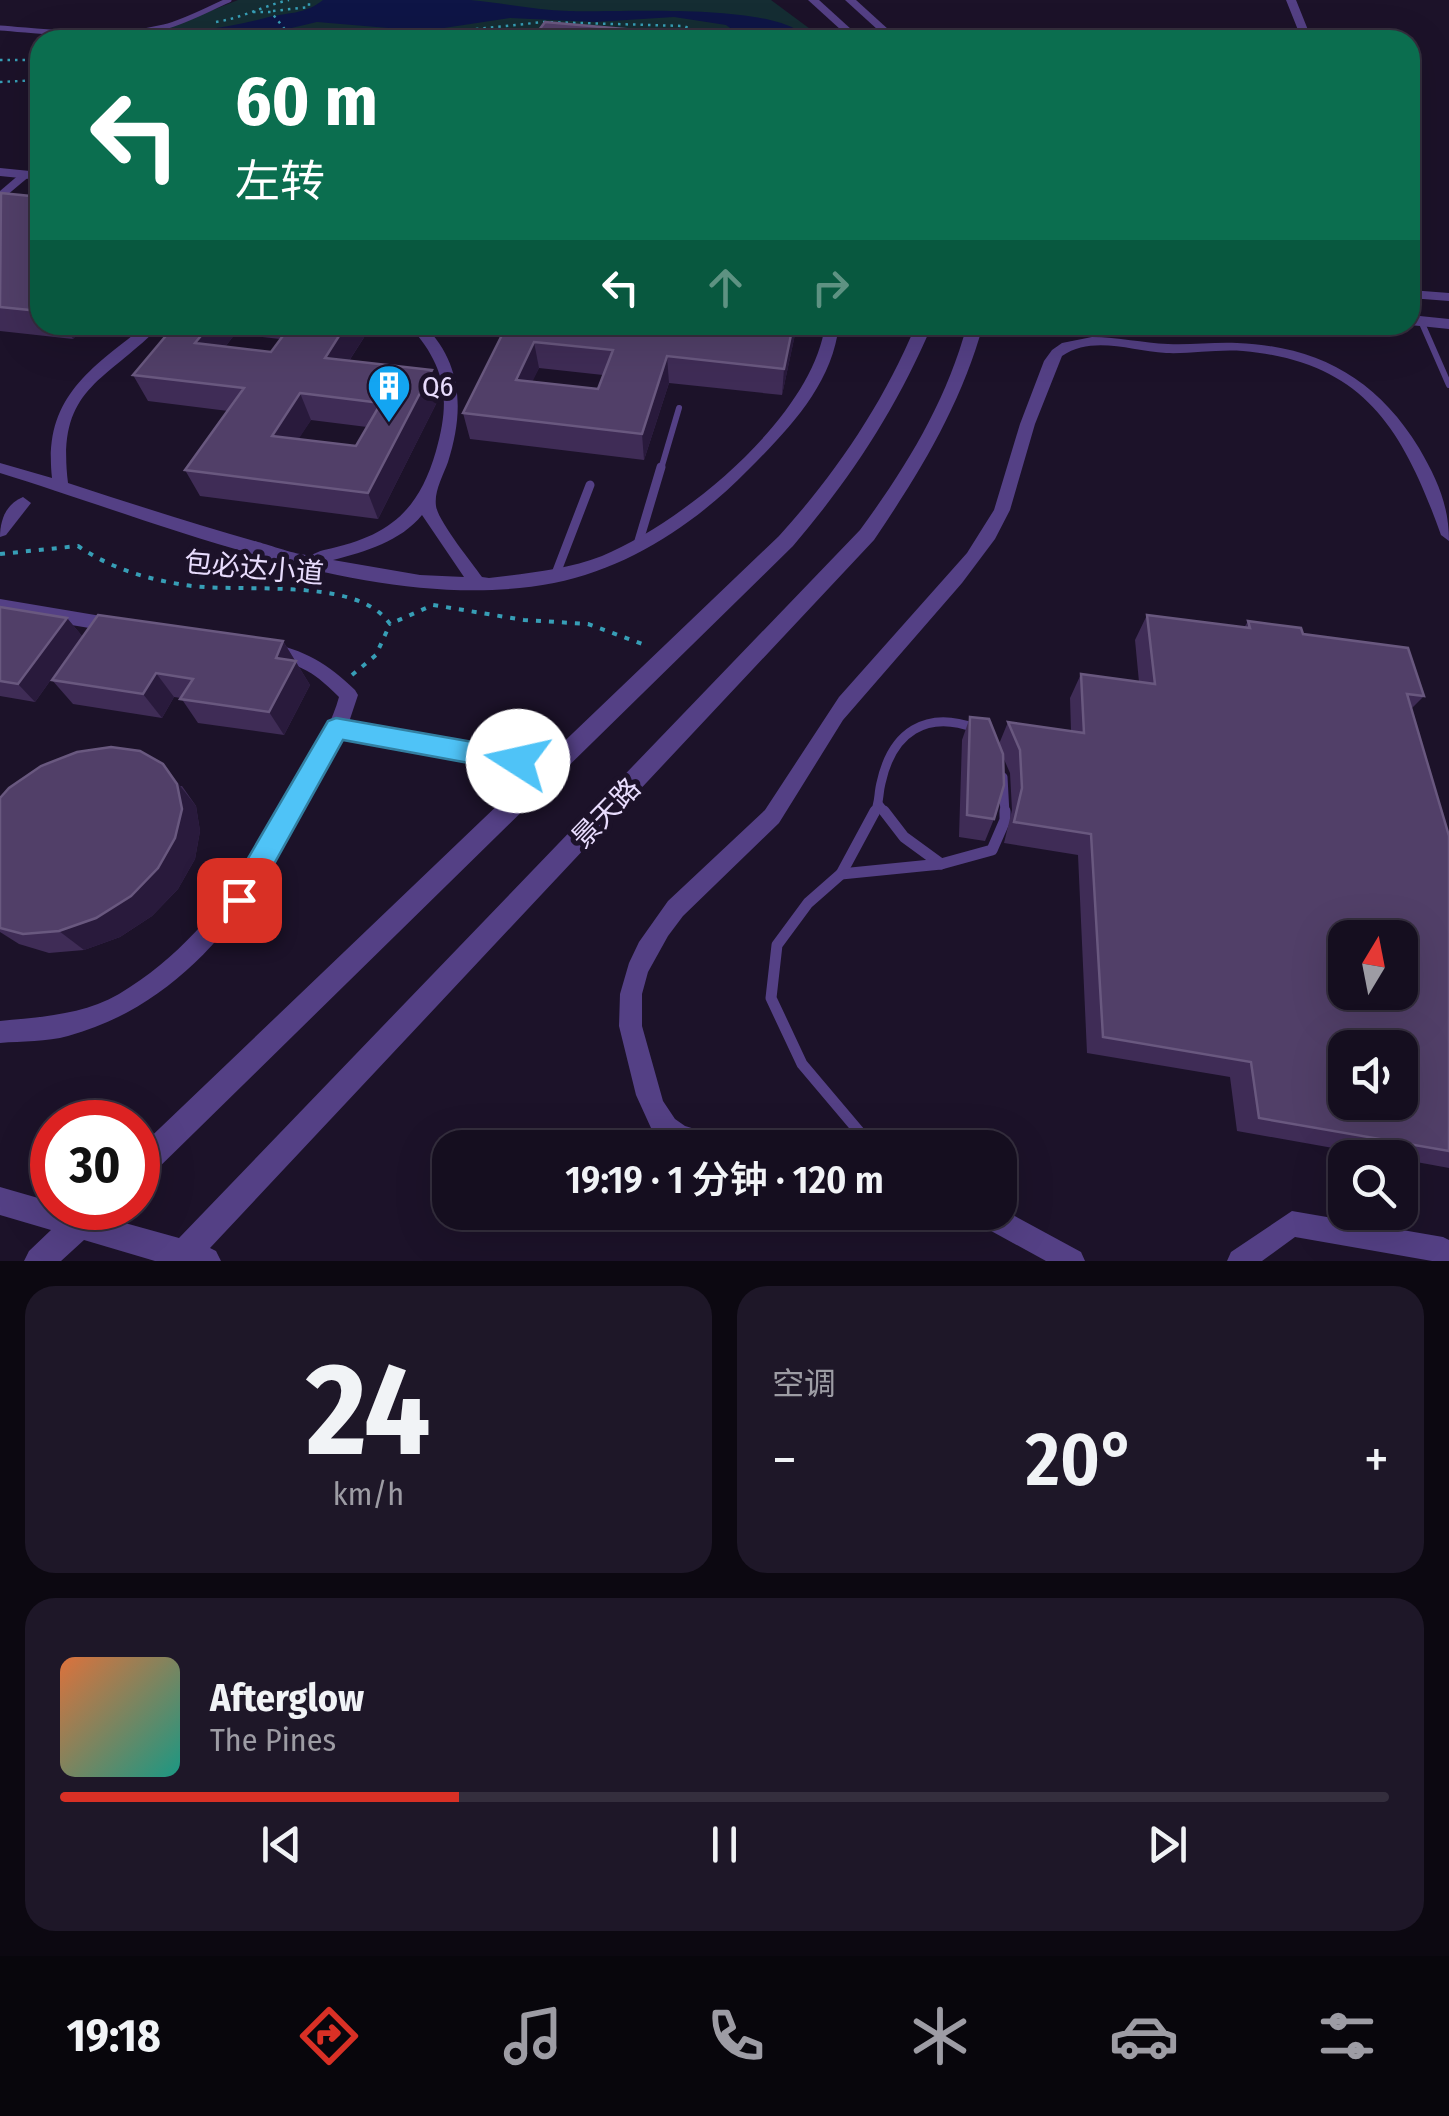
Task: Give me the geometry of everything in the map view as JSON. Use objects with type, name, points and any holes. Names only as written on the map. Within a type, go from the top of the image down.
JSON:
[{"type":"street","points":[[813,0],[847,30]]},
{"type":"street","points":[[850,0],[884,30]]},
{"type":"street","points":[[1291,0],[1303,30]]},
{"type":"street","points":[[0,172],[30,175]]},
{"type":"street","points":[[0,197],[24,175]]},
{"type":"street","points":[[1420,295],[1449,297]]},
{"type":"street","points":[[1420,321],[1449,324]]},
{"type":"street","points":[[61,486],[55,458],[66,406],[84,382],[142,335]]},
{"type":"street","points":[[307,558],[328,555],[393,531],[414,516],[428,494],[452,416],[452,391],[442,363],[424,335]]},
{"type":"street","points":[[0,468],[380,576],[476,582],[554,577],[637,546],[696,510],[782,425],[824,360],[830,335]]},
{"type":"street","points":[[160,1147],[672,655],[815,512],[888,407],[920,335]]},
{"type":"street","name":"景天路","points":[[189,1259],[867,535],[912,472],[940,422],[971,335]]},
{"type":"street","points":[[667,1130],[652,1113],[630,1018],[636,972],[674,906],[776,812],[843,705],[990,534],[1012,492],[1025,430],[1045,382],[1046,370],[1058,352],[1075,344],[1094,342],[1169,349],[1196,345],[1248,348],[1295,355],[1338,370],[1362,385],[1388,412],[1432,484],[1449,535]]},
{"type":"street","points":[[428,494],[428,511],[476,582]]},
{"type":"street","points":[[0,531],[23,503]]},
{"type":"street","points":[[0,606],[132,628]]},
{"type":"street","points":[[0,1032],[26,1033],[81,1021],[132,999],[177,969],[224,922],[254,878],[336,728],[349,695],[301,655],[244,646]]},
{"type":"street","points":[[336,728],[554,767]]},
{"type":"street","points":[[0,1202],[30,1206]]},
{"type":"street","points":[[1240,1261],[1292,1224],[1442,1250],[1449,1255]]},
{"type":"street","points":[[39,1261],[73,1230]]},
{"type":"street","points":[[123,1230],[189,1259]]},
{"type":"street","points":[[1013,1230],[1060,1258]]},
{"type":"lane","points":[[147,30],[162,28],[229,0]]},
{"type":"lane","points":[[0,28],[31,30]]},
{"type":"lane","points":[[1420,329],[1449,385]]},
{"type":"lane","points":[[637,546],[679,408]]},
{"type":"lane","points":[[554,577],[590,485]]},
{"type":"lane","points":[[857,1130],[802,1064],[771,998],[777,945],[808,903],[841,874],[879,805],[881,783],[892,752],[908,733],[931,720],[956,721],[984,731]]},
{"type":"lane","points":[[841,874],[941,864],[992,850],[1005,820],[1003,764]]},
{"type":"lane","points":[[879,805],[904,837],[941,864]]},
{"type":"path","points":[[248,12],[302,10],[309,7],[309,2]]},
{"type":"path","points":[[272,12],[286,30]]},
{"type":"path","points":[[466,30],[544,22],[684,26],[693,30]]},
{"type":"path","points":[[0,60],[30,60]]},
{"type":"path","points":[[0,82],[30,80]]},
{"type":"path","name":"包必达小道","points":[[0,554],[78,546],[108,566],[186,585],[348,595],[382,612],[390,624]]},
{"type":"path","points":[[340,686],[376,655],[390,624],[433,605],[524,620],[588,624],[672,655]]},
{"type":"green space","points":[[238,0],[771,0],[812,30],[162,30]]},
{"type":"shaded area","points":[[323,0],[470,0],[556,10],[734,14],[767,19],[796,30],[733,30],[726,25],[674,17],[595,22],[510,18],[431,30],[317,22],[283,30],[203,30],[309,8]]},
{"type":"building","points":[[545,22],[636,30],[539,30]]},
{"type":"building","points":[[1,193],[30,196],[30,310],[0,307]]},
{"type":"building","points":[[167,335],[202,335],[195,343],[271,352],[284,335],[340,335],[325,358],[432,370],[368,493],[185,470],[244,388],[133,375]],"holes":[[[300,393],[381,403],[356,446],[272,436]]]},
{"type":"building","points":[[502,335],[791,335],[784,369],[667,356],[642,434],[463,413]],"holes":[[[534,342],[613,350],[598,389],[516,380]]]},
{"type":"building","points":[[0,607],[67,618],[18,684],[0,681]]},
{"type":"building","points":[[98,615],[283,641],[276,658],[296,661],[269,712],[180,699],[193,679],[156,673],[143,694],[52,680]]},
{"type":"building","points":[[1147,615],[1250,628],[1248,621],[1301,628],[1303,634],[1408,648],[1424,696],[1407,694],[1449,836],[1449,1151],[1418,1146],[1418,1140],[1386,1140],[1259,1118],[1251,1062],[1103,1037],[1091,834],[1014,822],[1022,788],[1020,750],[1008,722],[1084,733],[1081,674],[1155,684]]},
{"type":"building","points":[[970,717],[989,719],[1003,754],[1004,785],[994,819],[967,815]]},
{"type":"building","points":[[111,747],[140,751],[163,764],[177,784],[182,809],[175,838],[158,868],[131,896],[96,918],[59,931],[23,934],[0,928],[0,798],[41,766],[77,752]]},
{"type":"place","name":"Q6","points":[[389,424]]},
{"type":"route","points":[[239,900],[336,728],[518,761]]}]
